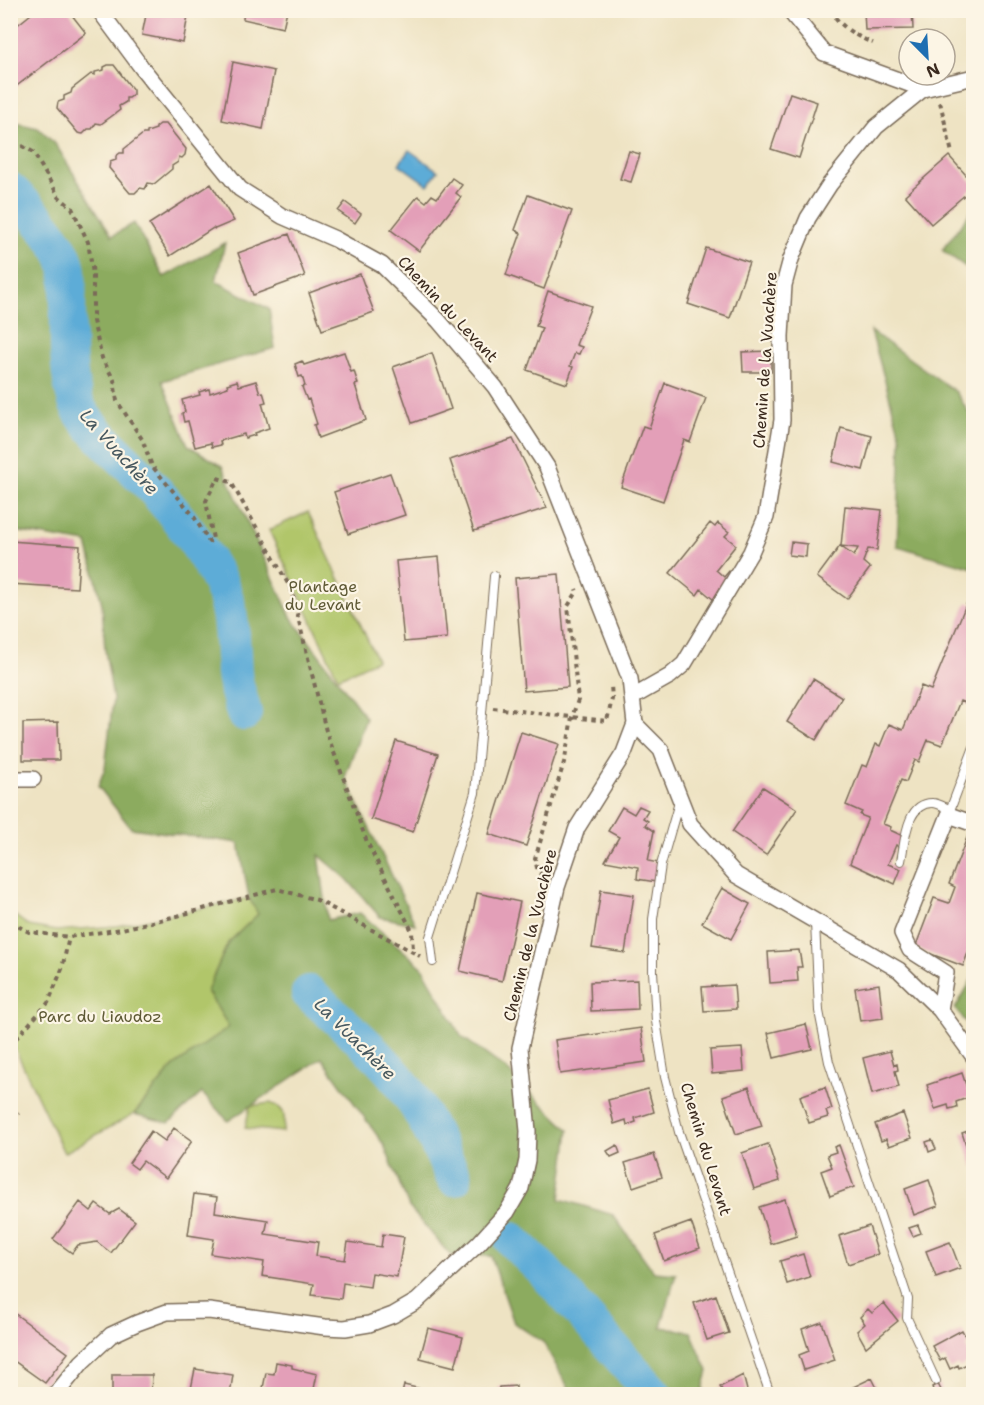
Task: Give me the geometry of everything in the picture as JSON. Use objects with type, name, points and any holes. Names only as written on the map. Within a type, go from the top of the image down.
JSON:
[{"type":"street","name":"Chemin du Levant","points":[[99,10],[142,68],[240,189],[282,216],[335,239],[382,265],[438,320],[495,387],[547,466],[630,679],[633,697]]},
{"type":"street","points":[[789,10],[824,53],[923,89],[974,77]]},
{"type":"street","name":"Chemin de la Vuachère","points":[[56,1395],[82,1362],[111,1335],[167,1312],[209,1311],[345,1328],[369,1324],[393,1315],[417,1301],[479,1243],[507,1212],[520,1188],[527,1160],[528,1131],[520,1048],[557,887],[577,828],[624,753],[635,724],[633,697],[670,676],[684,664],[751,552],[766,517],[782,420],[781,336],[784,285],[791,259],[808,218],[830,184],[876,127],[923,89]]},
{"type":"street","points":[[635,724],[661,750],[679,801],[690,824],[736,875],[899,970],[940,1010],[974,1057]]},
{"type":"street","points":[[10,779],[33,779]]},
{"type":"street","points":[[940,1010],[946,973],[910,950],[902,933],[950,812],[974,824]]},
{"type":"lane","points":[[433,962],[430,937],[475,794],[494,576]]},
{"type":"lane","points":[[901,861],[912,814],[918,807],[933,803],[950,812],[974,747]]},
{"type":"lane","name":"Chemin du Levant","points":[[679,801],[661,865],[653,920],[656,1021],[665,1077],[679,1132],[770,1395]]},
{"type":"lane","points":[[815,920],[819,1011],[829,1062],[908,1299],[907,1318],[936,1380]]},
{"type":"path","points":[[830,10],[837,21],[855,36],[873,43]]},
{"type":"path","points":[[923,89],[926,101],[939,97],[952,153]]},
{"type":"path","points":[[10,133],[15,142],[33,152],[59,197],[72,208],[88,242],[93,274],[93,321],[102,358],[114,380],[117,401],[142,439],[153,466],[194,514],[209,542],[213,539],[206,501],[216,478],[231,483],[291,589],[326,731],[367,842],[412,931],[413,952],[317,900],[277,889],[239,901],[122,929],[69,937],[29,932],[10,922]]},
{"type":"path","points":[[547,877],[538,872],[535,859],[565,759],[572,717],[578,700],[568,606],[577,592],[573,582]]},
{"type":"path","points":[[483,707],[607,721],[612,699],[611,683],[617,683]]},
{"type":"path","points":[[10,1045],[48,1004],[62,969],[69,937]]},
{"type":"path","points":[[10,1117],[19,1113]]},
{"type":"green space","points":[[11,122],[38,128],[56,145],[112,236],[134,223],[164,277],[225,243],[216,281],[269,309],[275,348],[162,381],[188,445],[222,466],[291,617],[366,718],[345,777],[415,924],[380,917],[347,879],[319,855],[328,920],[360,913],[422,967],[461,1036],[506,1069],[569,1130],[560,1199],[613,1215],[654,1272],[676,1274],[661,1327],[691,1332],[708,1371],[703,1389],[707,1394],[572,1394],[543,1342],[514,1323],[491,1256],[450,1255],[409,1207],[384,1145],[322,1058],[228,1121],[202,1093],[169,1123],[134,1114],[174,1066],[229,1027],[207,991],[228,943],[258,914],[249,898],[239,843],[131,828],[98,786],[105,768],[113,699],[105,650],[102,604],[87,543],[15,531],[12,466],[10,465],[10,253],[14,236],[11,233]]},
{"type":"green space","points":[[973,209],[973,272],[942,250]]},
{"type":"green space","points":[[871,331],[956,392],[973,419],[973,568],[897,546],[901,438]]},
{"type":"green space","name":"Plantage du Levant","points":[[308,512],[377,660],[338,678],[269,530]]},
{"type":"green space","name":"Parc du Liaudoz","points":[[249,898],[259,914],[228,943],[207,991],[230,1027],[174,1066],[134,1114],[64,1153],[11,1040],[11,913],[29,926],[56,931],[117,926]]},
{"type":"green space","points":[[973,977],[973,1031],[955,1009]]},
{"type":"green space","points":[[270,1103],[284,1114],[283,1132],[245,1128],[250,1106]]},
{"type":"water","points":[[409,150],[438,171],[428,185],[399,164]]},
{"type":"building","points":[[36,10],[68,10],[86,33],[10,91],[10,31]]},
{"type":"building","points":[[147,10],[189,10],[183,43],[142,35]]},
{"type":"building","points":[[244,10],[287,10],[283,28],[243,19]]},
{"type":"building","points":[[864,10],[912,10],[913,27],[865,30]]},
{"type":"building","points":[[233,62],[274,71],[263,129],[222,120]]},
{"type":"building","points":[[114,65],[133,90],[133,95],[126,98],[126,102],[119,106],[120,110],[101,124],[96,123],[92,129],[88,129],[83,134],[78,133],[57,108],[58,102],[64,100],[64,96],[71,93],[72,89],[91,74],[95,75],[95,72],[104,70],[104,67]]},
{"type":"building","points":[[790,93],[817,102],[799,158],[771,149]]},
{"type":"building","points":[[160,124],[166,124],[186,149],[185,155],[182,158],[179,157],[172,169],[154,184],[148,183],[145,189],[140,188],[135,193],[130,193],[109,168],[110,162],[116,160],[116,156],[124,153],[124,149],[143,134],[156,129]]},
{"type":"building","points":[[629,151],[640,154],[631,182],[620,179]]},
{"type":"building","points":[[949,156],[974,184],[974,187],[931,224],[905,195]]},
{"type":"building","points":[[452,178],[462,185],[456,193],[461,197],[419,251],[391,230],[418,196],[426,202],[432,195],[437,198]]},
{"type":"building","points":[[211,184],[234,221],[213,228],[170,256],[149,224]]},
{"type":"building","points":[[528,195],[572,211],[544,289],[506,275],[521,233],[515,230]]},
{"type":"building","points":[[345,202],[361,214],[355,223],[338,211]]},
{"type":"building","points":[[289,234],[305,276],[253,295],[238,253]]},
{"type":"building","points":[[706,248],[749,262],[730,318],[688,304]]},
{"type":"building","points":[[360,274],[374,312],[322,330],[309,293]]},
{"type":"building","points":[[548,291],[591,306],[576,345],[582,347],[579,354],[575,353],[567,384],[527,370],[542,328],[536,326]]},
{"type":"building","points":[[771,351],[771,372],[743,372],[742,352]]},
{"type":"building","points":[[344,352],[351,372],[354,371],[358,384],[355,385],[366,420],[318,438],[314,425],[317,424],[309,399],[307,400],[302,387],[305,386],[302,376],[299,377],[295,364],[302,361],[304,365]]},
{"type":"building","points":[[432,353],[451,409],[412,423],[393,367]]},
{"type":"building","points":[[237,381],[239,386],[256,381],[266,402],[262,403],[269,428],[245,438],[244,434],[220,441],[221,445],[212,447],[211,443],[195,447],[188,421],[184,422],[182,413],[185,412],[182,400],[200,395],[199,392],[209,389],[210,393],[228,387],[227,384]]},
{"type":"building","points":[[665,383],[706,398],[690,442],[684,440],[663,501],[621,487],[643,426],[649,428]]},
{"type":"building","points":[[841,428],[872,436],[863,470],[833,462]]},
{"type":"building","points":[[513,439],[547,508],[474,531],[450,460]]},
{"type":"building","points":[[390,473],[405,515],[348,534],[334,492]]},
{"type":"building","points":[[845,506],[882,510],[877,550],[868,549],[863,562],[870,568],[847,599],[817,577],[840,546],[854,556],[858,548],[841,546]]},
{"type":"building","points":[[710,523],[715,527],[718,523],[729,532],[725,536],[736,545],[716,570],[724,577],[729,571],[734,576],[714,600],[701,589],[697,595],[670,573]]},
{"type":"building","points":[[10,541],[80,546],[77,588],[10,584]]},
{"type":"building","points":[[791,542],[807,544],[806,557],[789,555]]},
{"type":"building","points":[[439,557],[447,638],[404,642],[396,561]]},
{"type":"building","points":[[559,574],[568,687],[524,691],[515,578]]},
{"type":"building","points":[[967,602],[974,605],[974,697],[970,705],[960,701],[942,745],[928,740],[919,762],[915,760],[906,782],[901,780],[883,824],[903,836],[899,847],[896,845],[888,864],[901,869],[895,884],[850,863],[868,818],[860,815],[862,812],[846,805],[862,765],[867,767],[876,744],[880,746],[889,724],[903,730],[921,686],[931,690]]},
{"type":"building","points":[[813,679],[842,697],[816,740],[787,722]]},
{"type":"building","points":[[58,722],[59,760],[23,760],[23,723]]},
{"type":"building","points":[[521,732],[559,744],[526,846],[489,834]]},
{"type":"building","points":[[396,741],[438,754],[413,832],[371,819]]},
{"type":"building","points":[[763,787],[797,809],[766,855],[732,832]]},
{"type":"building","points":[[639,806],[648,810],[643,818],[648,821],[645,825],[654,831],[648,861],[659,863],[656,882],[637,879],[638,867],[605,861],[619,837],[608,831],[622,807],[634,814]]},
{"type":"building","points":[[968,835],[974,837],[974,937],[963,966],[915,948],[934,898],[949,903],[955,887],[949,884]]},
{"type":"building","points":[[722,888],[750,904],[731,939],[702,923]]},
{"type":"building","points":[[601,890],[634,895],[625,953],[592,948]]},
{"type":"building","points":[[477,893],[520,902],[502,981],[460,971]]},
{"type":"building","points":[[799,950],[802,967],[797,967],[798,981],[770,983],[768,952]]},
{"type":"building","points":[[637,980],[638,1009],[591,1011],[590,982]]},
{"type":"building","points":[[879,984],[883,1018],[860,1021],[855,988]]},
{"type":"building","points":[[734,985],[736,1009],[704,1011],[702,987]]},
{"type":"building","points":[[806,1024],[812,1049],[774,1058],[768,1033]]},
{"type":"building","points":[[641,1028],[646,1062],[560,1074],[555,1040]]},
{"type":"building","points":[[742,1048],[744,1071],[712,1074],[710,1050]]},
{"type":"building","points":[[890,1051],[894,1065],[897,1064],[898,1070],[895,1071],[899,1087],[872,1094],[863,1058]]},
{"type":"building","points":[[962,1073],[970,1097],[956,1102],[957,1107],[949,1109],[948,1105],[935,1109],[927,1085]]},
{"type":"building","points":[[749,1087],[762,1126],[736,1134],[723,1096]]},
{"type":"building","points":[[825,1087],[832,1109],[826,1111],[828,1117],[809,1123],[800,1096]]},
{"type":"building","points":[[648,1089],[654,1112],[635,1118],[636,1122],[627,1125],[626,1120],[614,1124],[608,1100]]},
{"type":"building","points":[[903,1113],[912,1138],[889,1146],[886,1139],[881,1141],[875,1124]]},
{"type":"building","points":[[174,1128],[192,1141],[166,1178],[143,1161],[137,1169],[129,1163],[151,1131],[165,1141]]},
{"type":"building","points":[[974,1129],[974,1166],[973,1166],[962,1133]]},
{"type":"building","points":[[932,1140],[936,1149],[929,1152],[926,1142]]},
{"type":"building","points":[[768,1144],[780,1181],[754,1189],[742,1153]]},
{"type":"building","points":[[617,1145],[620,1153],[611,1157],[607,1151]]},
{"type":"building","points":[[839,1145],[854,1187],[830,1196],[821,1171],[832,1167],[827,1155],[836,1152],[834,1147]]},
{"type":"building","points":[[654,1154],[662,1177],[633,1187],[625,1163]]},
{"type":"building","points":[[929,1180],[938,1206],[914,1215],[905,1189]]},
{"type":"building","points":[[194,1194],[217,1197],[215,1212],[268,1220],[265,1234],[318,1242],[316,1256],[345,1260],[348,1242],[381,1247],[383,1234],[404,1237],[397,1277],[372,1273],[370,1287],[343,1283],[341,1299],[312,1295],[314,1284],[262,1276],[264,1262],[211,1254],[214,1239],[188,1235]]},
{"type":"building","points":[[785,1199],[797,1236],[771,1244],[759,1207]]},
{"type":"building","points":[[80,1202],[91,1211],[96,1204],[110,1214],[119,1209],[135,1221],[111,1253],[97,1242],[78,1245],[72,1253],[53,1239]]},
{"type":"building","points":[[691,1222],[700,1248],[664,1261],[655,1235]]},
{"type":"building","points":[[918,1225],[921,1233],[913,1236],[909,1228]]},
{"type":"building","points":[[869,1226],[878,1254],[848,1264],[839,1236]]},
{"type":"building","points":[[950,1242],[960,1268],[936,1277],[926,1251]]},
{"type":"building","points":[[803,1254],[810,1277],[787,1284],[780,1261]]},
{"type":"building","points":[[716,1295],[729,1333],[707,1340],[694,1303]]},
{"type":"building","points":[[884,1303],[898,1321],[866,1347],[857,1331],[865,1324],[860,1317],[868,1309],[872,1313]]},
{"type":"building","points":[[10,1310],[68,1353],[45,1383],[10,1358]]},
{"type":"building","points":[[822,1322],[835,1360],[804,1370],[799,1355],[809,1351],[802,1329]]},
{"type":"building","points":[[428,1328],[463,1337],[455,1367],[420,1358]]},
{"type":"building","points":[[962,1330],[970,1345],[966,1347],[973,1361],[959,1368],[958,1365],[950,1369],[945,1358],[940,1361],[932,1346]]},
{"type":"building","points":[[276,1362],[317,1374],[313,1394],[262,1393],[266,1373],[274,1374]]},
{"type":"building","points":[[195,1369],[233,1375],[230,1394],[190,1394]]},
{"type":"building","points":[[112,1375],[152,1375],[151,1394],[112,1394]]},
{"type":"building","points":[[743,1375],[748,1394],[725,1394],[720,1387]]},
{"type":"building","points":[[872,1378],[880,1394],[849,1393],[853,1391],[851,1388]]},
{"type":"building","points":[[938,1384],[943,1394],[925,1394],[933,1390],[932,1387]]},
{"type":"building","points":[[404,1385],[442,1394],[402,1394]]},
{"type":"building","points":[[516,1386],[516,1394],[498,1394],[499,1387]]},
{"type":"waterway","name":"La Vuachère","points":[[10,190],[43,226],[64,258],[69,280],[69,366],[76,402],[81,412],[99,435],[170,508],[202,552],[222,586],[231,623],[235,678],[244,713]]},
{"type":"waterway","name":"La Vuachère","points":[[309,993],[371,1050],[405,1088],[437,1143],[454,1178]]},
{"type":"waterway","name":"La Vuachère","points":[[512,1240],[544,1271],[654,1394]]}]
